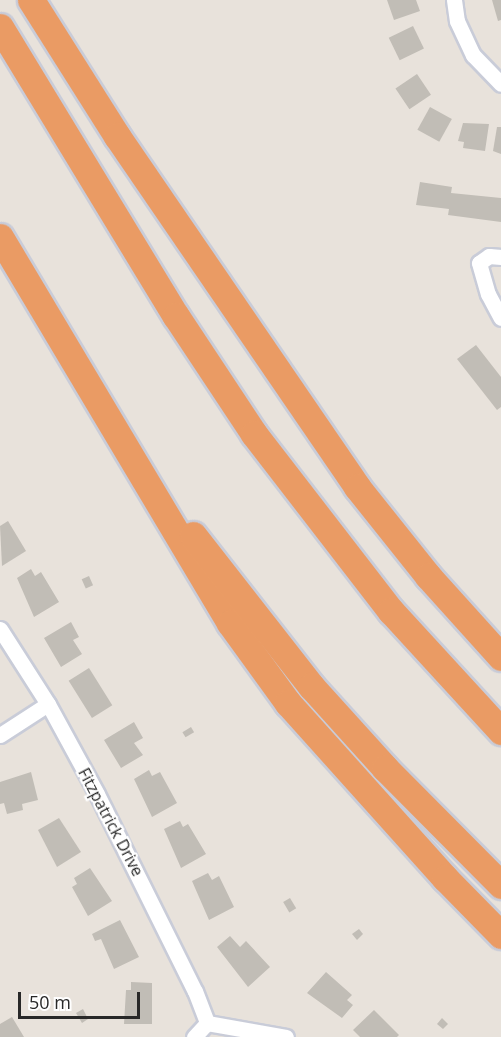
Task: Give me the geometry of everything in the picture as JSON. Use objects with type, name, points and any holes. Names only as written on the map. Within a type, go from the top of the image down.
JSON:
[{"type":"highway","points":[[31,0],[222,290],[357,487],[428,576],[501,657]]},
{"type":"highway","points":[[0,27],[176,316],[254,434],[391,611],[501,731]]},
{"type":"highway","points":[[0,237],[82,370],[166,499],[311,686],[385,768],[501,885]]},
{"type":"highway","points":[[222,290],[365,479],[438,567],[501,632]]},
{"type":"highway","points":[[82,370],[183,548],[230,623],[288,704],[445,878],[501,935]]},
{"type":"street","points":[[454,0],[457,21],[473,55],[501,84]]},
{"type":"street","points":[[501,257],[489,256],[479,263],[488,294],[501,318]]},
{"type":"street","name":"Fitzpatrick Drive","points":[[0,629],[48,704],[153,904],[207,1023]]},
{"type":"street","points":[[0,735],[48,704]]},
{"type":"street","points":[[194,1037],[207,1023],[285,1037]]},
{"type":"building","points":[[387,0],[416,0],[420,11],[394,20]]},
{"type":"building","points":[[492,0],[501,0],[501,20],[498,21]]},
{"type":"building","points":[[413,26],[424,48],[400,60],[389,38]]},
{"type":"building","points":[[417,74],[431,95],[409,109],[395,89]]},
{"type":"building","points":[[430,107],[452,119],[439,142],[417,130]]},
{"type":"building","points":[[463,123],[489,124],[485,151],[463,148],[464,142],[458,141]]},
{"type":"building","points":[[497,127],[501,127],[501,154],[493,151]]},
{"type":"building","points":[[420,182],[452,187],[451,193],[501,198],[501,222],[448,215],[449,209],[416,205]]},
{"type":"building","points":[[476,345],[501,377],[501,407],[497,410],[457,359]]},
{"type":"building","points":[[8,521],[26,551],[2,566],[0,526]]},
{"type":"building","points":[[31,569],[35,576],[41,572],[59,602],[34,617],[17,578]]},
{"type":"building","points":[[89,576],[93,585],[86,588],[82,579]]},
{"type":"building","points":[[71,622],[79,637],[73,640],[82,654],[61,667],[44,638]]},
{"type":"building","points":[[89,668],[112,705],[92,718],[69,681]]},
{"type":"building","points":[[134,722],[143,738],[134,743],[143,755],[121,768],[104,740]]},
{"type":"building","points":[[191,727],[194,732],[186,737],[182,732]]},
{"type":"building","points":[[149,770],[152,776],[160,772],[177,803],[152,817],[134,779]]},
{"type":"building","points":[[31,772],[38,800],[22,804],[23,810],[7,814],[4,803],[0,804],[0,782]]},
{"type":"building","points":[[59,818],[81,852],[57,867],[38,830]]},
{"type":"building","points":[[180,821],[183,827],[188,824],[206,854],[181,868],[164,829]]},
{"type":"building","points":[[90,868],[112,901],[88,916],[72,887],[77,884],[74,878]]},
{"type":"building","points":[[208,873],[212,880],[219,876],[234,907],[209,920],[192,881]]},
{"type":"building","points":[[290,898],[296,908],[289,912],[283,902]]},
{"type":"building","points":[[120,920],[139,957],[114,969],[101,939],[95,941],[92,934]]},
{"type":"building","points":[[359,929],[363,934],[357,940],[352,934]]},
{"type":"building","points":[[230,936],[240,947],[246,941],[270,967],[248,987],[217,947]]},
{"type":"building","points":[[326,972],[352,995],[347,1000],[353,1005],[342,1018],[307,993]]},
{"type":"building","points":[[131,982],[152,983],[152,1024],[124,1024],[126,990],[131,990]]},
{"type":"building","points":[[83,1009],[88,1019],[82,1023],[76,1013]]},
{"type":"building","points":[[374,1010],[399,1035],[397,1037],[360,1037],[353,1030]]},
{"type":"building","points":[[12,1017],[24,1037],[0,1037],[0,1024]]},
{"type":"building","points":[[442,1018],[448,1024],[443,1029],[437,1024]]}]
